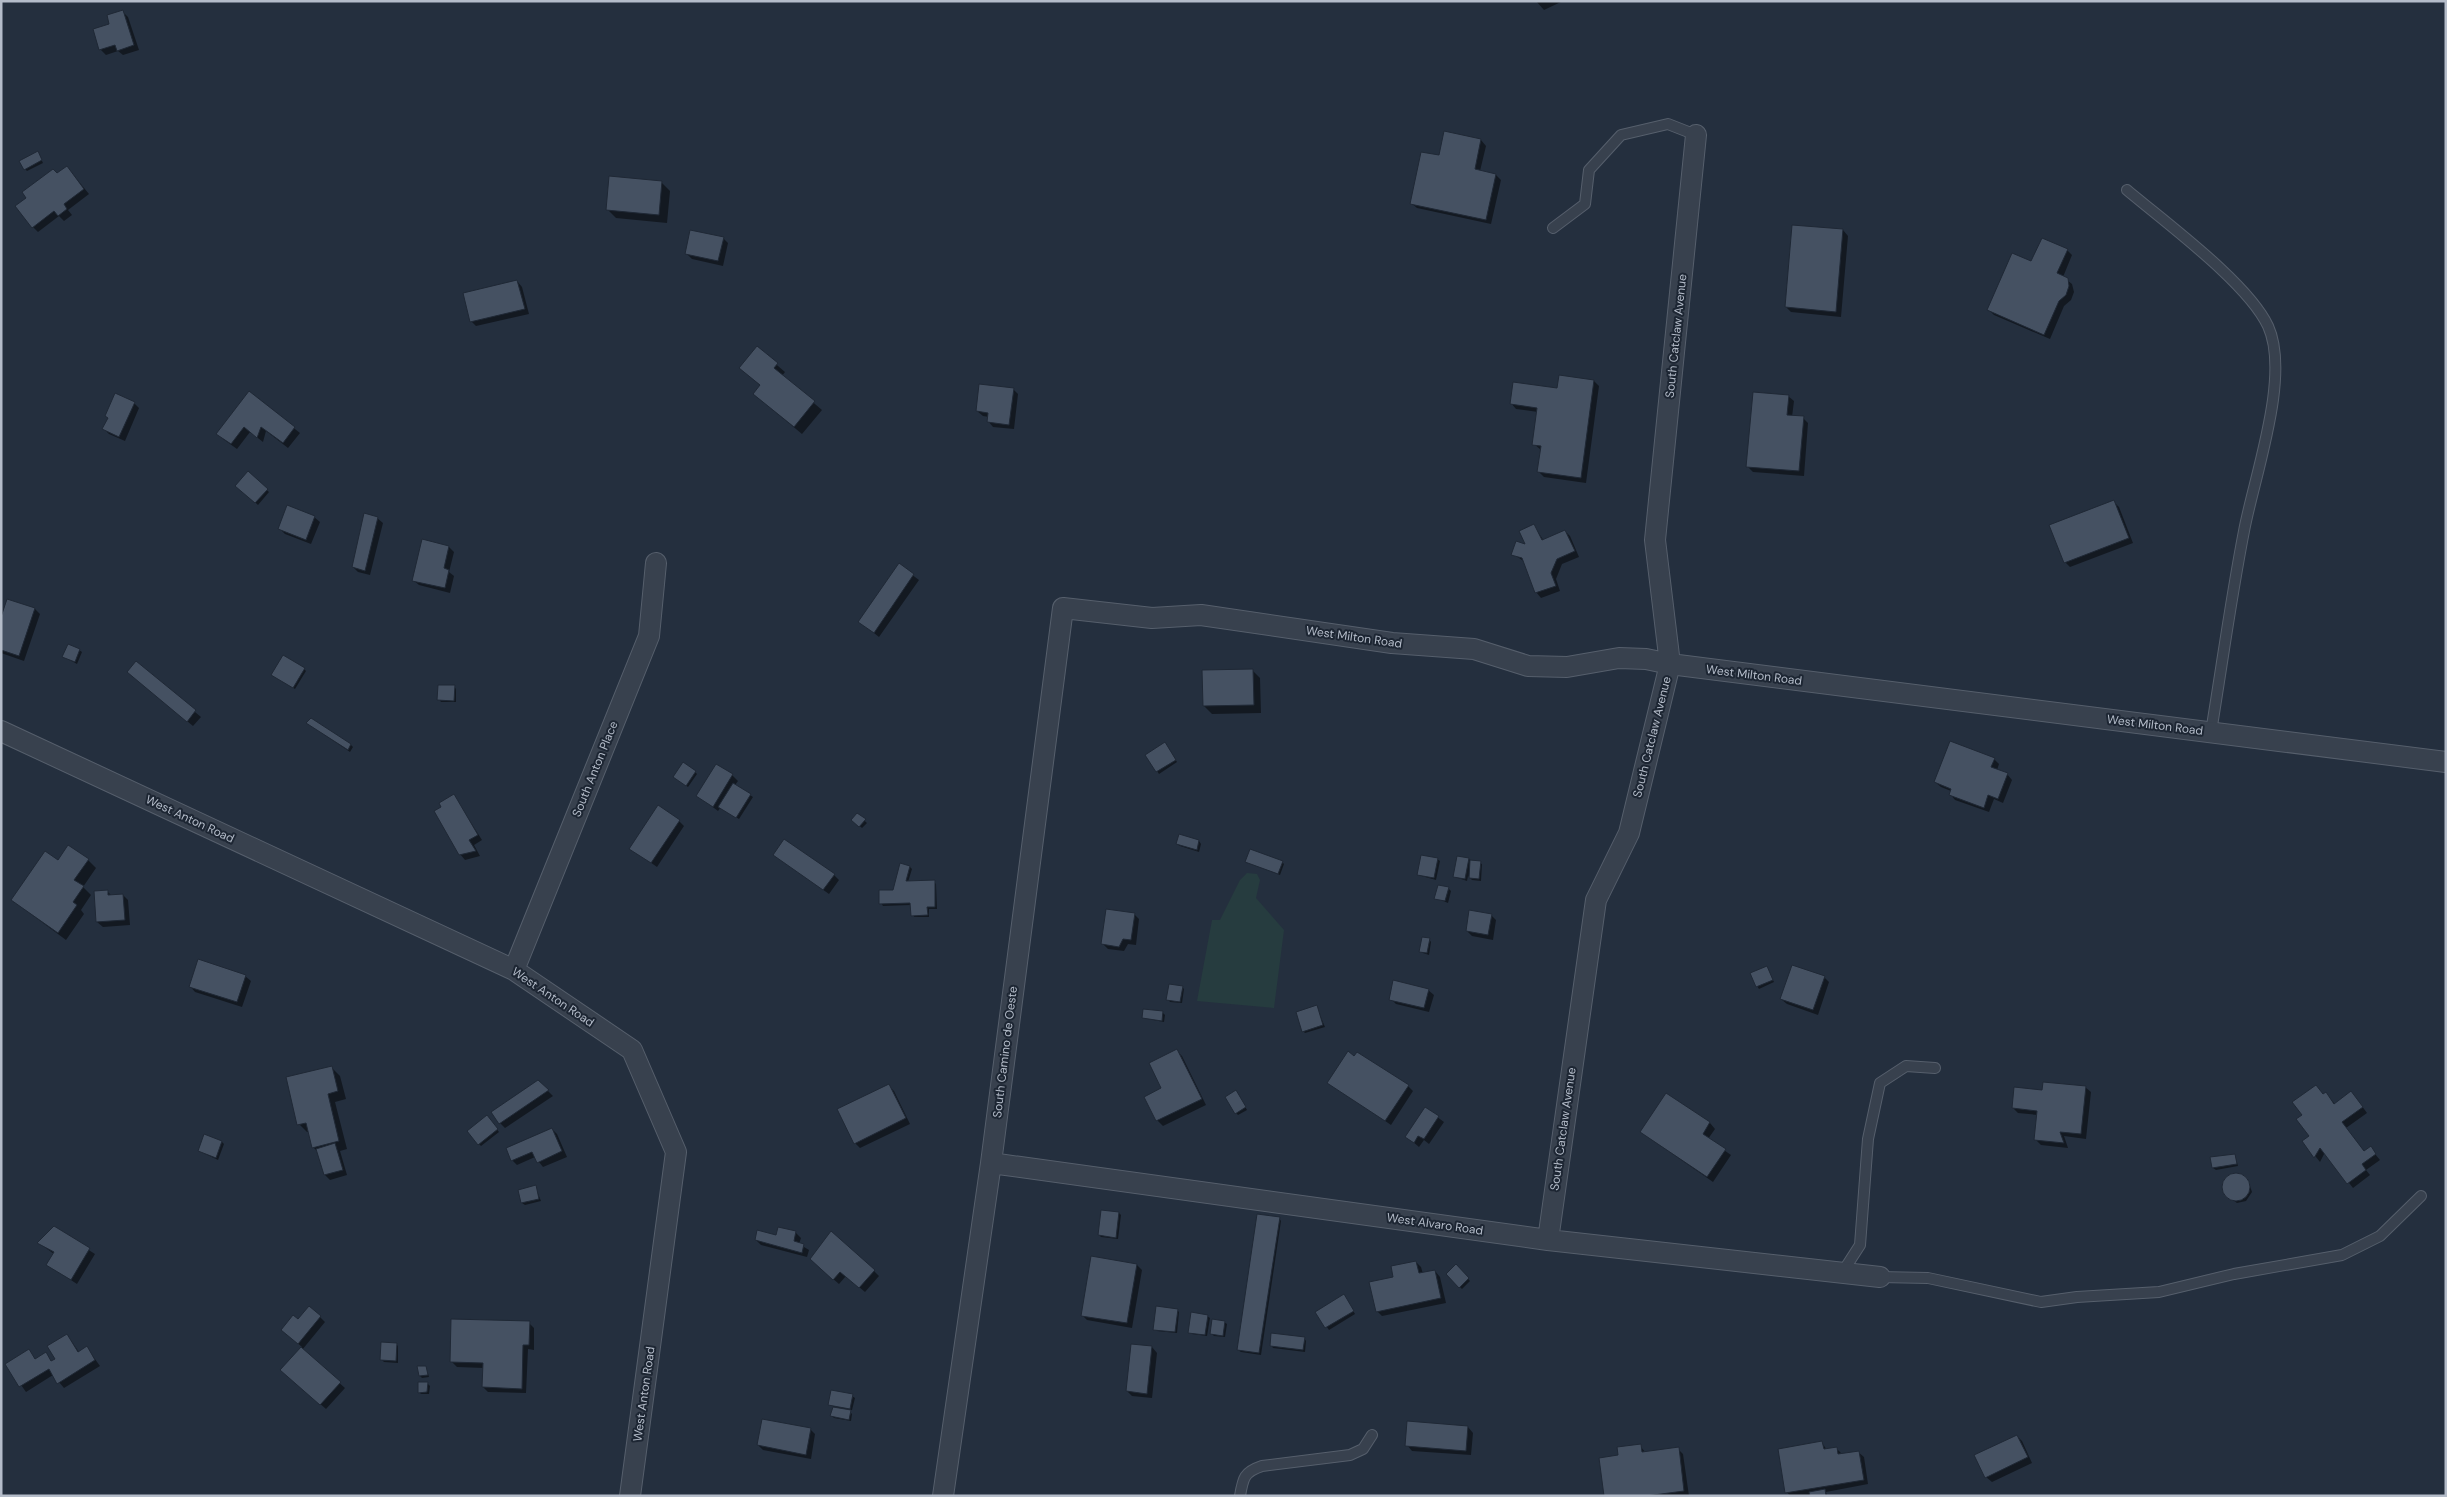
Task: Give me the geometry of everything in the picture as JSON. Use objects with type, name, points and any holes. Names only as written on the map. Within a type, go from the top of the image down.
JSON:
[{"type":"street","name":"South Catclaw Avenue","points":[[1548,1240],[1596,900],[1629,833],[1670,664],[1655,540],[1696,135]]},
{"type":"street","name":"South Anton Place","points":[[514,970],[649,636],[656,563]]},
{"type":"street","name":"West Milton Road","points":[[1063,608],[1152,618],[1202,615],[1392,643],[1474,649],[1528,666],[1567,667],[1619,658],[1646,659],[1670,664],[2446,762]]},
{"type":"street","name":"South Camino de Oeste","points":[[944,1496],[991,1163],[1063,608]]},
{"type":"street","name":"West Anton Road","points":[[1,731],[514,970],[632,1050],[676,1152],[630,1496]]},
{"type":"street","name":"West Alvaro Road","points":[[991,1163],[1548,1240],[1880,1277]]},
{"type":"lane","points":[[1553,228],[1584,204],[1589,170],[1621,135],[1668,124],[1696,135]]},
{"type":"lane","points":[[2127,190],[2246,295],[2268,327],[2276,361],[2270,416],[2244,530],[2211,732]]},
{"type":"lane","points":[[1842,1273],[1860,1245],[1868,1139],[1880,1084],[1906,1066],[1935,1068]]},
{"type":"lane","points":[[1880,1277],[1928,1278],[2041,1302],[2077,1297],[2159,1292],[2234,1274],[2342,1255],[2380,1236],[2421,1196]]},
{"type":"lane","points":[[1240,1496],[1242,1482],[1249,1470],[1262,1466],[1350,1455],[1363,1449],[1372,1435]]},
{"type":"green space","points":[[1247,873],[1257,874],[1260,880],[1256,898],[1284,930],[1274,1008],[1197,1001],[1212,920],[1220,920],[1240,880]]},
{"type":"building","points":[[123,10],[134,45],[117,51],[115,45],[99,50],[93,29],[109,24],[107,15]]},
{"type":"building","points":[[1444,131],[1481,139],[1475,169],[1496,174],[1486,220],[1410,204],[1421,152],[1439,155]]},
{"type":"building","points":[[38,151],[42,160],[24,170],[19,161]]},
{"type":"building","points":[[67,166],[84,189],[64,204],[67,209],[58,216],[54,211],[32,228],[15,206],[26,198],[22,192],[53,169],[57,173]]},
{"type":"building","points":[[609,176],[662,181],[659,215],[606,210]]},
{"type":"building","points":[[1792,225],[1843,229],[1836,312],[1785,307]]},
{"type":"building","points":[[690,230],[724,237],[718,261],[685,254]]},
{"type":"building","points":[[2042,238],[2068,249],[2057,273],[2068,278],[2069,286],[2066,295],[2059,301],[2044,335],[1987,310],[2012,253],[2031,261]]},
{"type":"building","points":[[517,280],[525,309],[470,322],[463,293]]},
{"type":"building","points":[[757,346],[778,363],[774,368],[815,401],[794,427],[753,394],[760,385],[739,368]]},
{"type":"building","points":[[1559,375],[1594,380],[1581,478],[1537,472],[1541,446],[1532,445],[1537,408],[1510,404],[1513,382],[1557,388]]},
{"type":"building","points":[[979,384],[1014,388],[1009,425],[987,422],[988,413],[976,411]]},
{"type":"building","points":[[249,391],[295,427],[283,443],[261,427],[257,438],[244,427],[231,444],[216,434]]},
{"type":"building","points":[[1753,392],[1789,395],[1787,415],[1804,416],[1799,471],[1746,467]]},
{"type":"building","points":[[115,393],[135,402],[119,437],[102,429],[108,418],[105,416]]},
{"type":"building","points":[[248,471],[268,489],[255,503],[235,486]]},
{"type":"building","points":[[2114,500],[2129,538],[2064,563],[2049,525]]},
{"type":"building","points":[[287,505],[315,516],[306,540],[278,529]]},
{"type":"building","points":[[364,513],[378,517],[365,571],[352,567]]},
{"type":"building","points":[[1534,524],[1542,540],[1565,530],[1575,551],[1557,559],[1551,573],[1556,586],[1535,593],[1522,558],[1511,555],[1516,541],[1525,544],[1519,531]]},
{"type":"building","points":[[422,539],[449,546],[444,568],[449,570],[445,588],[412,581]]},
{"type":"building","points":[[899,563],[914,574],[874,633],[858,622]]},
{"type":"building","points":[[7,599],[35,608],[19,656],[1,650],[1,617]]},
{"type":"building","points":[[68,644],[80,649],[75,662],[62,657]]},
{"type":"building","points":[[283,655],[305,668],[293,688],[271,675]]},
{"type":"building","points":[[136,661],[196,710],[187,722],[127,672]]},
{"type":"building","points":[[1253,669],[1254,705],[1203,706],[1202,670]]},
{"type":"building","points":[[438,685],[455,685],[454,701],[437,700]]},
{"type":"building","points":[[311,718],[351,744],[348,750],[306,723]]},
{"type":"building","points":[[1950,741],[1995,758],[1991,767],[2008,773],[1998,799],[1988,795],[1984,808],[1949,795],[1951,789],[1934,782]]},
{"type":"building","points":[[1165,742],[1176,760],[1156,772],[1145,755]]},
{"type":"building","points":[[683,762],[696,771],[686,786],[673,777]]},
{"type":"building","points":[[716,764],[733,774],[713,807],[696,796]]},
{"type":"building","points":[[733,783],[751,794],[736,818],[718,807]]},
{"type":"building","points":[[454,794],[478,835],[469,840],[476,851],[459,855],[434,811],[441,807],[439,803]]},
{"type":"building","points":[[658,805],[680,820],[651,863],[629,849]]},
{"type":"building","points":[[857,813],[866,819],[859,827],[851,820]]},
{"type":"building","points":[[1179,834],[1199,840],[1197,850],[1176,844]]},
{"type":"building","points":[[784,839],[835,874],[823,890],[773,855]]},
{"type":"building","points":[[68,845],[89,859],[74,880],[84,886],[73,902],[77,905],[58,933],[11,900],[45,851],[58,860]]},
{"type":"building","points":[[1250,849],[1283,861],[1278,874],[1245,862]]},
{"type":"building","points":[[1421,855],[1438,858],[1434,878],[1417,875]]},
{"type":"building","points":[[1457,856],[1469,858],[1465,879],[1453,877]]},
{"type":"building","points":[[1470,860],[1481,861],[1479,879],[1469,878]]},
{"type":"building","points":[[900,863],[910,866],[906,881],[935,880],[935,907],[927,907],[928,915],[911,916],[910,903],[879,904],[879,890],[893,890]]},
{"type":"building","points":[[1438,885],[1449,887],[1445,901],[1434,899]]},
{"type":"building","points":[[108,890],[108,895],[123,894],[125,920],[96,922],[94,891]]},
{"type":"building","points":[[1106,909],[1135,913],[1131,940],[1123,939],[1119,947],[1101,944]]},
{"type":"building","points":[[1469,910],[1492,914],[1488,935],[1466,931]]},
{"type":"building","points":[[1422,937],[1430,938],[1427,953],[1419,952]]},
{"type":"building","points":[[198,959],[246,975],[237,1002],[189,987]]},
{"type":"building","points":[[1792,965],[1825,976],[1813,1010],[1780,999]]},
{"type":"building","points":[[1767,966],[1773,980],[1756,987],[1750,973]]},
{"type":"building","points":[[1393,980],[1429,989],[1424,1008],[1389,1000]]},
{"type":"building","points":[[1169,984],[1183,986],[1180,1002],[1166,1000]]},
{"type":"building","points":[[1317,1005],[1323,1025],[1302,1032],[1296,1012]]},
{"type":"building","points":[[1143,1009],[1163,1011],[1162,1021],[1142,1018]]},
{"type":"building","points":[[1177,1049],[1202,1099],[1156,1121],[1144,1097],[1161,1088],[1149,1063]]},
{"type":"building","points":[[1348,1051],[1354,1056],[1357,1052],[1409,1085],[1385,1121],[1327,1083]]},
{"type":"building","points":[[332,1066],[338,1091],[328,1094],[339,1141],[312,1148],[306,1123],[297,1125],[286,1077]]},
{"type":"building","points":[[538,1080],[549,1090],[499,1124],[491,1112]]},
{"type":"building","points":[[2043,1082],[2086,1086],[2081,1134],[2060,1132],[2064,1143],[2034,1140],[2037,1111],[2012,1108],[2014,1087],[2042,1090]]},
{"type":"building","points":[[889,1084],[906,1118],[854,1144],[837,1109]]},
{"type":"building","points":[[2316,1085],[2323,1094],[2326,1092],[2334,1104],[2351,1091],[2363,1107],[2342,1122],[2364,1151],[2371,1146],[2376,1154],[2362,1164],[2366,1170],[2347,1184],[2320,1148],[2314,1158],[2302,1141],[2309,1136],[2296,1119],[2302,1115],[2292,1102]]},
{"type":"building","points":[[1236,1090],[1246,1107],[1235,1114],[1225,1097]]},
{"type":"building","points":[[1666,1093],[1710,1122],[1703,1134],[1726,1149],[1707,1177],[1640,1132]]},
{"type":"building","points":[[1425,1107],[1439,1116],[1424,1139],[1418,1136],[1414,1143],[1405,1137]]},
{"type":"building","points":[[487,1115],[498,1129],[478,1145],[467,1131]]},
{"type":"building","points":[[552,1128],[562,1151],[537,1163],[532,1152],[511,1161],[506,1148]]},
{"type":"building","points":[[204,1134],[222,1141],[216,1158],[198,1151]]},
{"type":"building","points":[[335,1143],[343,1170],[324,1175],[316,1149]]},
{"type":"building","points":[[2235,1154],[2237,1164],[2212,1168],[2210,1157]]},
{"type":"building","points":[[2236,1173],[2246,1177],[2250,1187],[2246,1197],[2236,1201],[2226,1197],[2222,1187],[2226,1177]]},
{"type":"building","points":[[536,1185],[539,1199],[521,1203],[518,1190]]},
{"type":"building","points":[[1101,1210],[1119,1212],[1116,1238],[1098,1235]]},
{"type":"building","points":[[1257,1214],[1280,1217],[1259,1353],[1237,1350]]},
{"type":"building","points":[[54,1226],[90,1248],[71,1280],[46,1265],[54,1252],[37,1243]]},
{"type":"building","points":[[778,1227],[796,1231],[794,1241],[804,1244],[802,1253],[755,1240],[757,1230],[776,1235]]},
{"type":"building","points":[[831,1231],[875,1270],[859,1288],[840,1272],[833,1280],[810,1259]]},
{"type":"building","points":[[1091,1256],[1137,1264],[1127,1323],[1081,1316]]},
{"type":"building","points":[[1416,1261],[1419,1273],[1435,1270],[1441,1298],[1376,1312],[1369,1282],[1393,1277],[1391,1266]]},
{"type":"building","points":[[1456,1264],[1469,1278],[1459,1288],[1446,1274]]},
{"type":"building","points":[[1344,1294],[1354,1311],[1325,1328],[1315,1312]]},
{"type":"building","points":[[309,1306],[321,1316],[298,1344],[281,1330],[293,1315],[298,1319]]},
{"type":"building","points":[[1156,1306],[1178,1309],[1175,1332],[1153,1330]]},
{"type":"building","points":[[1191,1312],[1208,1315],[1205,1335],[1188,1333]]},
{"type":"building","points":[[451,1319],[530,1321],[529,1345],[523,1345],[522,1389],[482,1387],[483,1363],[450,1362]]},
{"type":"building","points":[[1212,1319],[1225,1321],[1223,1336],[1210,1334]]},
{"type":"building","points":[[1271,1333],[1305,1337],[1303,1350],[1270,1346]]},
{"type":"building","points":[[67,1334],[78,1352],[87,1346],[95,1360],[57,1384],[49,1369],[19,1387],[5,1364],[29,1349],[35,1359],[46,1352],[51,1361],[55,1359],[47,1346]]},
{"type":"building","points":[[381,1342],[397,1343],[396,1361],[380,1360]]},
{"type":"building","points":[[1131,1344],[1152,1346],[1147,1394],[1126,1391]]},
{"type":"building","points":[[301,1347],[341,1382],[320,1405],[280,1370]]},
{"type":"building","points":[[417,1366],[426,1366],[428,1375],[419,1376]]},
{"type":"building","points":[[418,1382],[428,1382],[427,1392],[418,1393]]},
{"type":"building","points":[[831,1390],[853,1394],[850,1409],[828,1405]]},
{"type":"building","points":[[833,1407],[851,1410],[849,1420],[830,1416]]},
{"type":"building","points":[[762,1419],[811,1428],[806,1455],[757,1445]]},
{"type":"building","points":[[1407,1421],[1468,1426],[1466,1451],[1405,1446]]},
{"type":"building","points":[[2017,1435],[2028,1457],[1985,1478],[1974,1455]]},
{"type":"building","points":[[1822,1441],[1824,1449],[1837,1447],[1838,1454],[1859,1451],[1864,1480],[1785,1493],[1778,1449]]},
{"type":"building","points":[[1641,1444],[1642,1452],[1679,1447],[1684,1491],[1646,1496],[1604,1496],[1599,1458],[1618,1455],[1617,1447]]},
{"type":"building","points":[[1825,1489],[1826,1496],[1810,1496],[1809,1492]]}]
